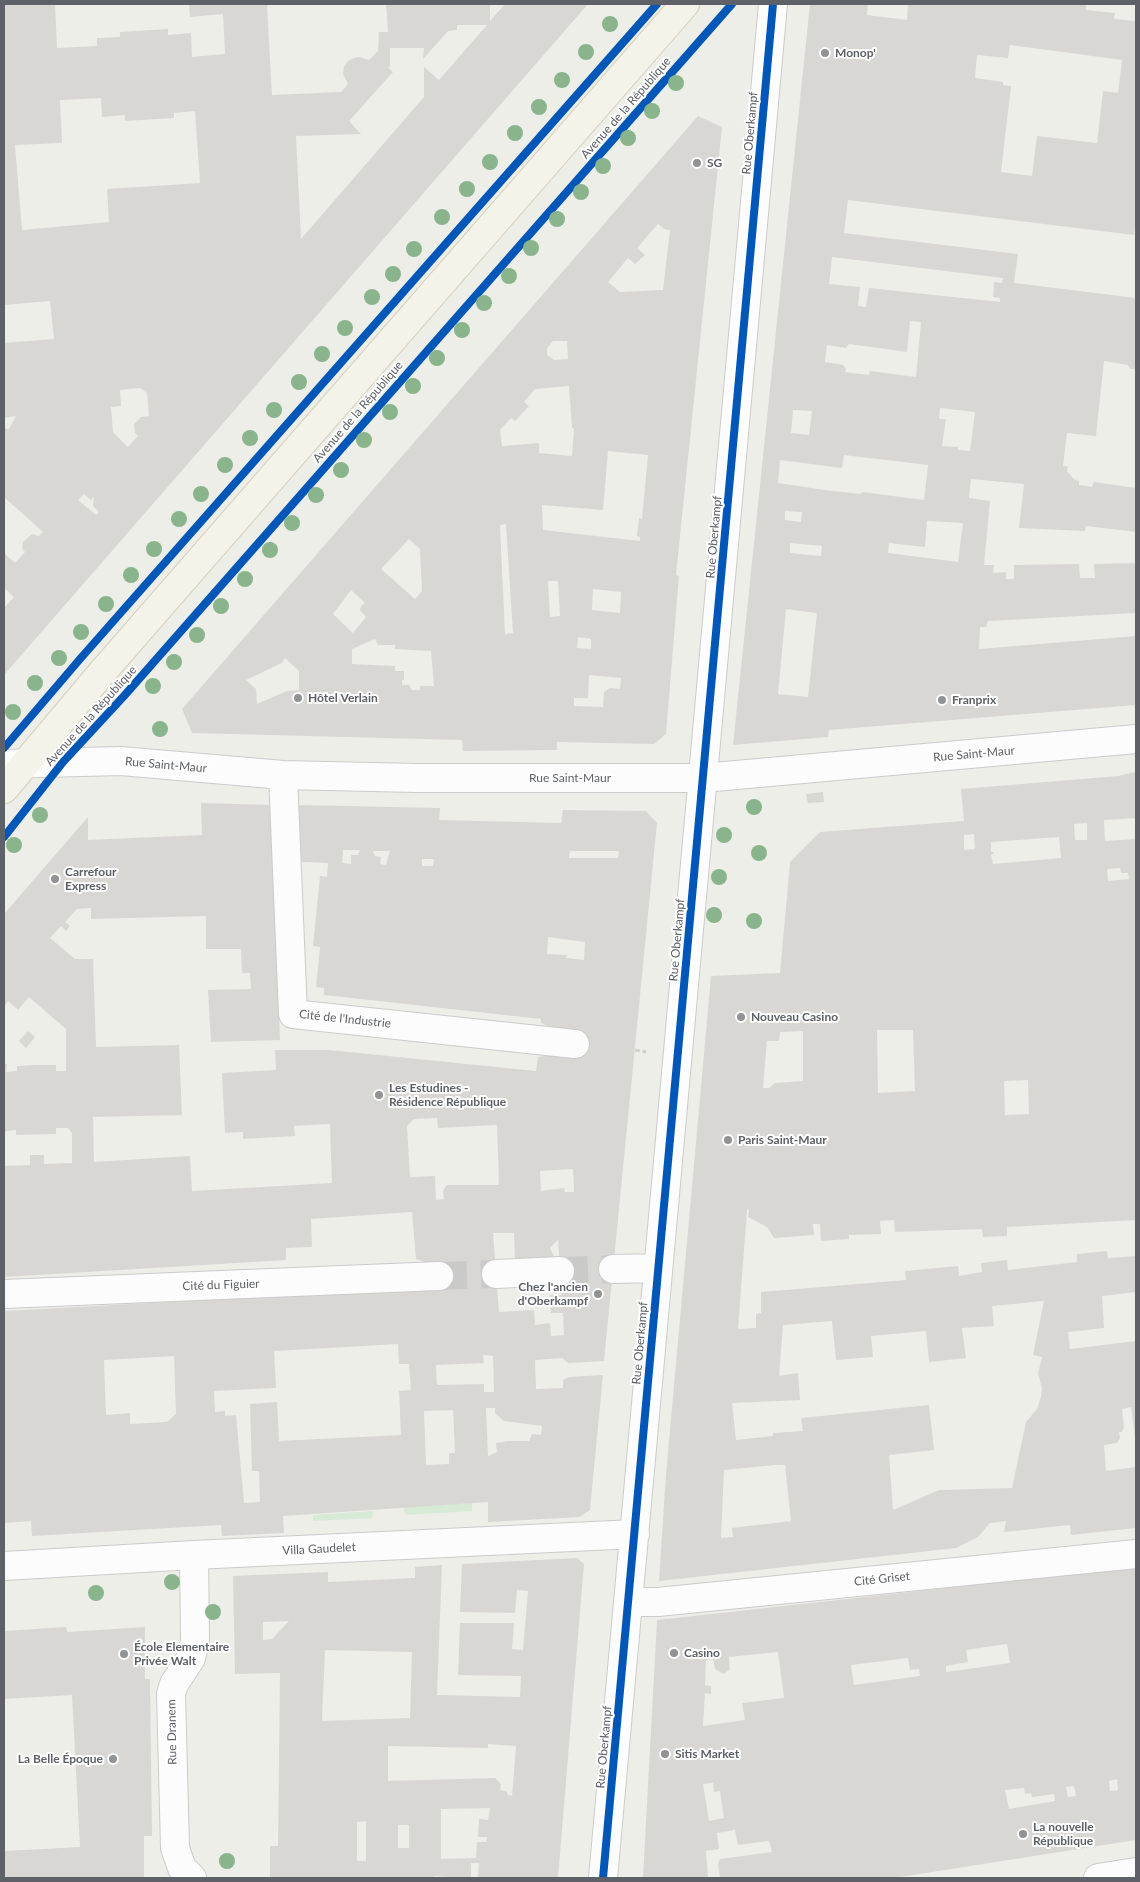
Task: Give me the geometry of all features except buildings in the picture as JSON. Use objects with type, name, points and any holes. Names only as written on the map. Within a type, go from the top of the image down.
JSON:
[{"type":"main road","name":"Avenue de la République","points":[[4,788],[15,764],[106,668],[685,4]]},
{"type":"street","name":"Rue Oberkampf","points":[[603,1878],[773,4]]},
{"type":"street","name":"Rue Saint-Maur","points":[[15,764],[121,761],[283,775],[417,778],[703,778],[1136,739]]},
{"type":"street","name":"Cité de l'Industrie","points":[[283,775],[293,1014],[575,1044]]},
{"type":"street","points":[[613,1269],[658,1268]]},
{"type":"street","points":[[496,1274],[560,1271]]},
{"type":"street","name":"Cité du Figuier","points":[[4,1294],[439,1276]]},
{"type":"street","name":"Villa Gaudelet","points":[[4,1566],[635,1534]]},
{"type":"street","name":"Cité Griset","points":[[628,1602],[658,1602],[1136,1554]]},
{"type":"street","name":"Rue Dranem","points":[[192,1878],[182,1868],[175,1848],[171,1694],[174,1684],[191,1658],[195,1641],[194,1555]]},
{"type":"street","points":[[1098,1878],[1136,1872]]},
{"type":"green space","points":[[472,1503],[472,1511],[406,1515],[403,1509],[405,1507]]},
{"type":"green space","points":[[373,1511],[372,1518],[313,1521],[313,1515]]},
{"type":"tunnel","points":[[560,1271],[613,1269]]},
{"type":"tunnel","points":[[439,1276],[496,1274]]},
{"type":"cycle path","points":[[4,748],[80,659],[657,4]]},
{"type":"cycle path","points":[[4,837],[63,762],[124,696],[732,4]]},
{"type":"cycle path","points":[[603,1878],[773,4]]},
{"type":"place","name":"Monop'","points":[[825,53]]},
{"type":"place","name":"SG","points":[[697,163]]},
{"type":"place","name":"Hôtel Verlain","points":[[298,698]]},
{"type":"place","name":"Franprix","points":[[942,700]]},
{"type":"place","name":"Carrefour Express","points":[[55,879]]},
{"type":"place","name":"Nouveau Casino","points":[[741,1017]]},
{"type":"place","name":"Les Estudines - Résidence République","points":[[379,1095]]},
{"type":"place","name":"Paris Saint-Maur","points":[[728,1140]]},
{"type":"place","name":"Chez l'ancien d'Oberkampf","points":[[598,1294]]},
{"type":"place","name":"Casino","points":[[674,1653]]},
{"type":"place","name":"École Elementaire Privée Walt","points":[[124,1654]]},
{"type":"place","name":"Sitis Market","points":[[665,1754]]},
{"type":"place","name":"La Belle Époque","points":[[113,1759]]},
{"type":"place","name":"La nouvelle République","points":[[1023,1834]]}]
